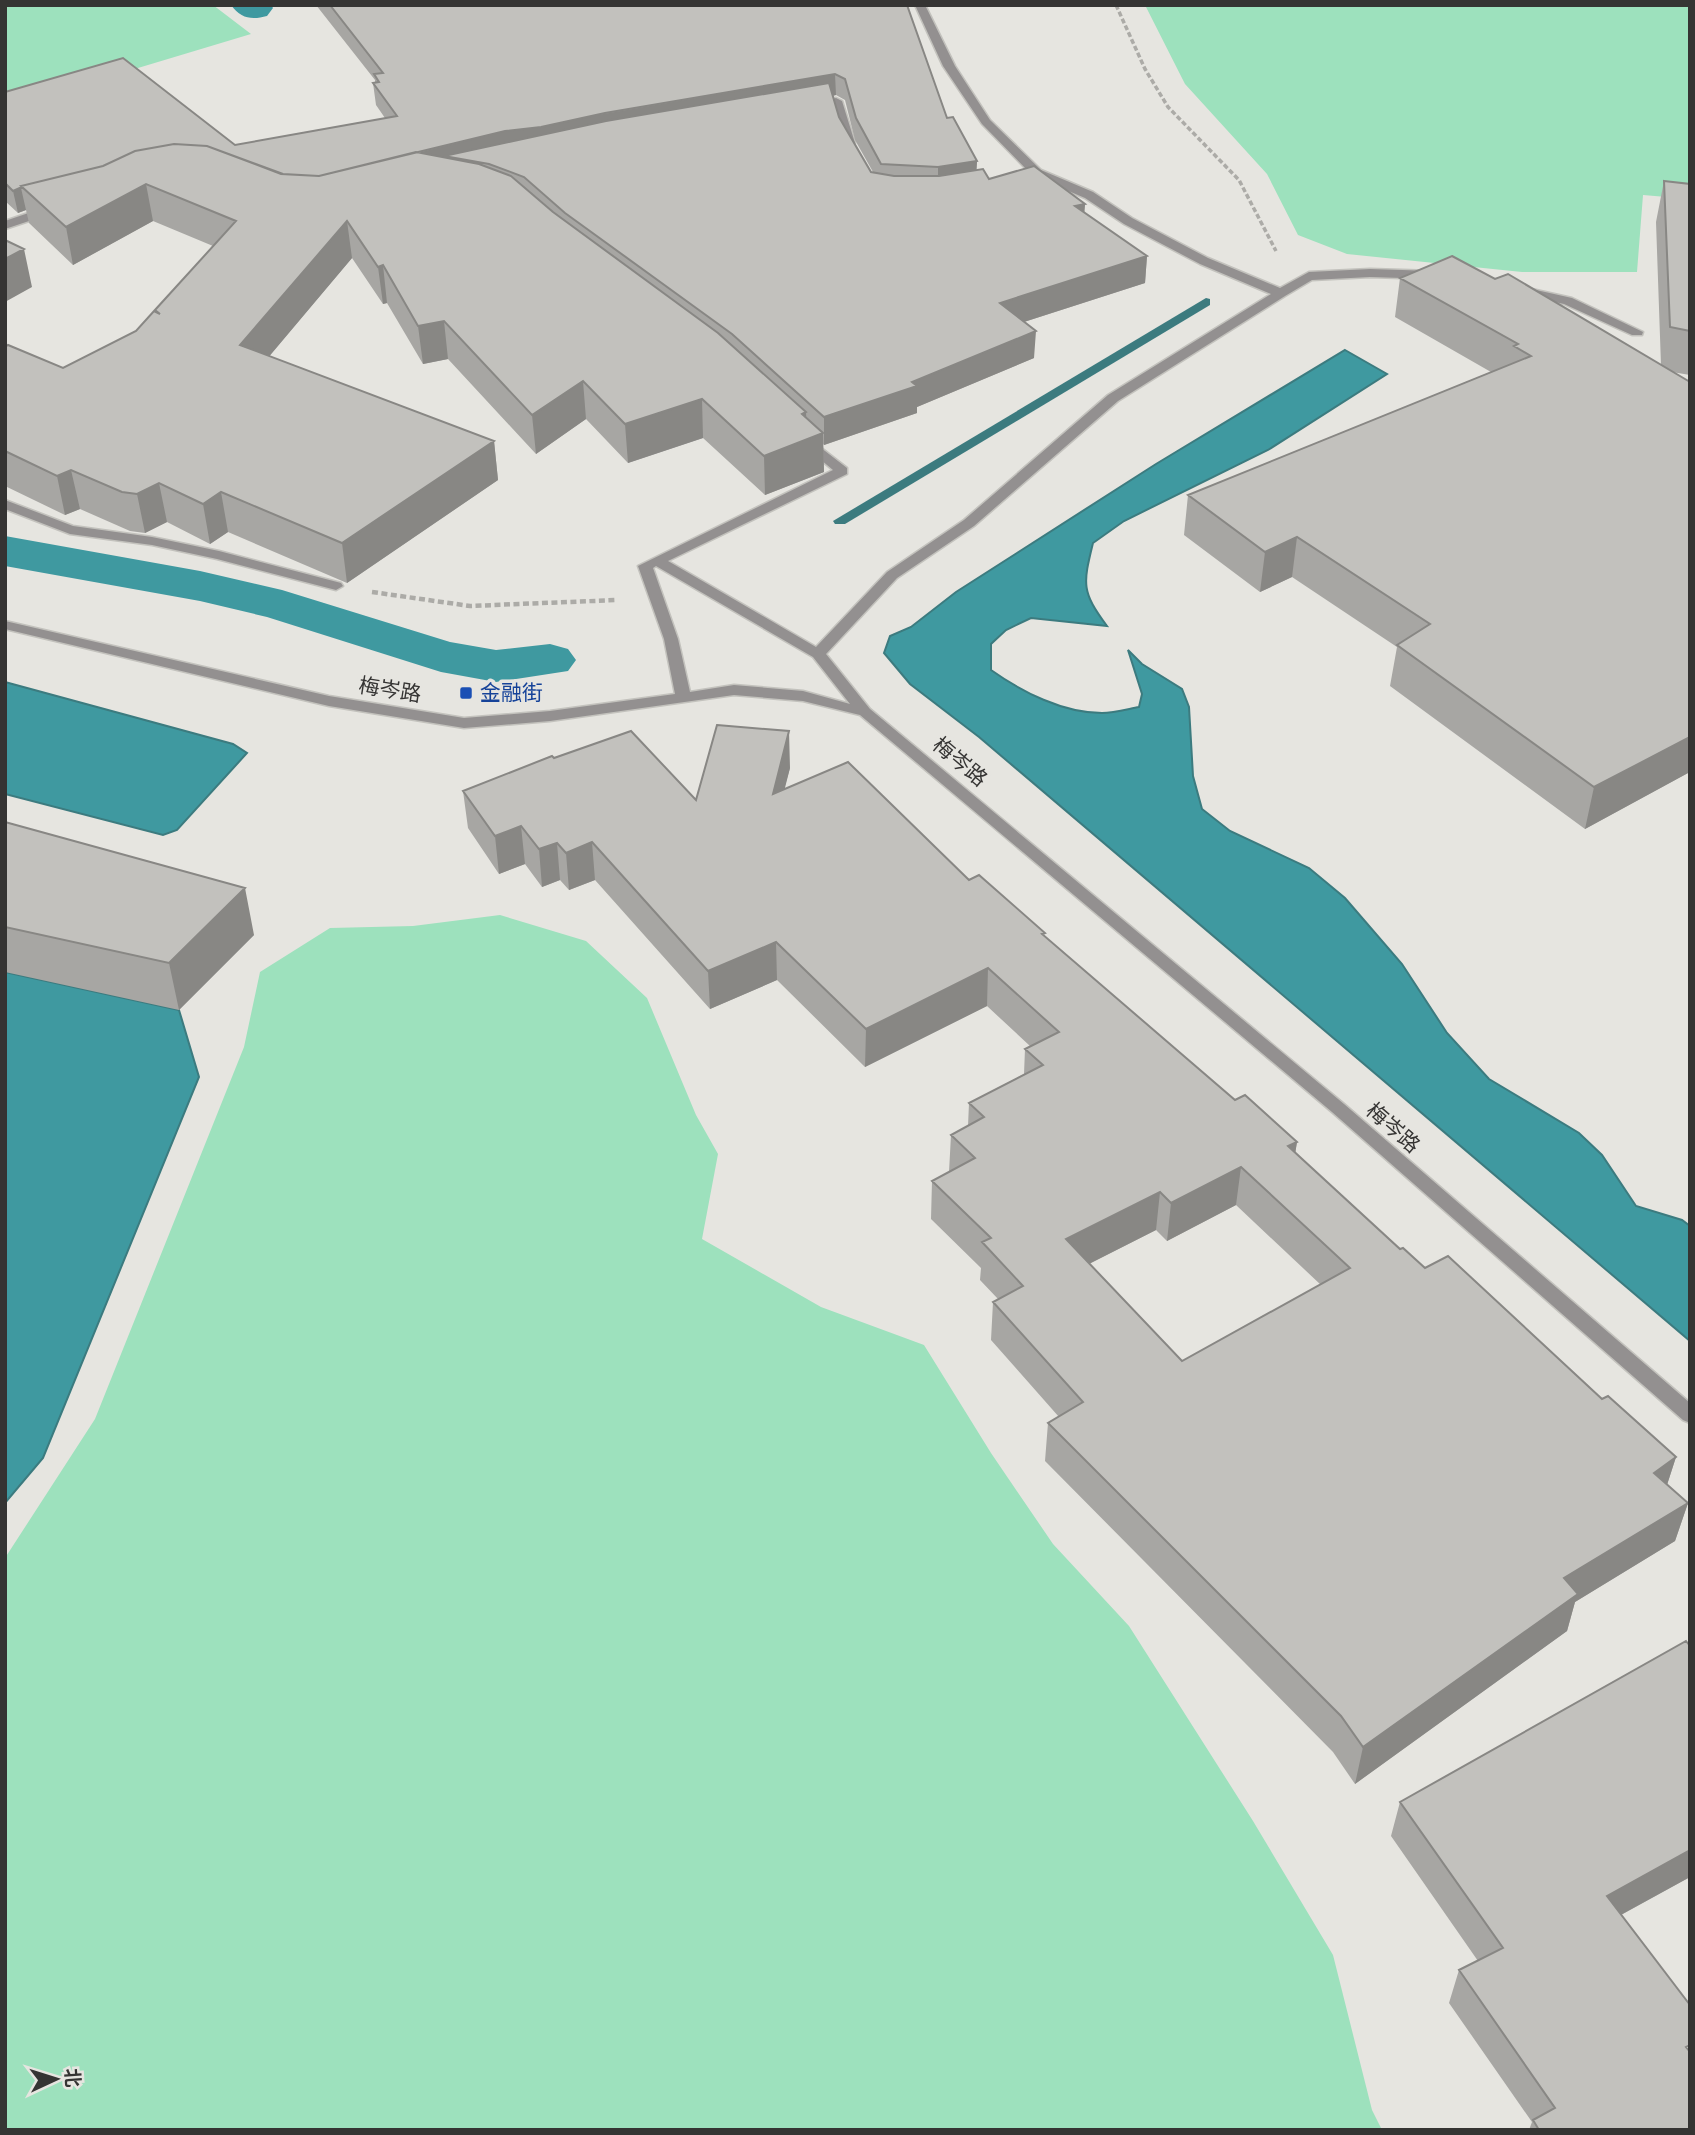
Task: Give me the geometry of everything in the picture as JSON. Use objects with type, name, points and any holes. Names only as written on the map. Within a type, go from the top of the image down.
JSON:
[{"type":"street","points":[[920,5],[949,66],[986,122],[1037,173],[1053,177],[1204,261],[1281,293]]},
{"type":"street","points":[[796,107],[836,101],[853,151]]},
{"type":"street","points":[[1027,181],[1053,177]]},
{"type":"street","points":[[5,225],[14,219],[65,206]]},
{"type":"street","points":[[818,654],[892,575],[969,523],[1113,398],[1309,276],[1370,273],[1451,278]]},
{"type":"street","points":[[1504,286],[1568,301],[1637,332]]},
{"type":"street","points":[[684,699],[671,639],[645,566],[717,529],[792,498],[842,471],[800,435]]},
{"type":"street","points":[[5,504],[70,530],[152,541],[219,555],[336,586]]},
{"type":"street","points":[[658,561],[818,654],[865,712]]},
{"type":"street","name":"梅岑路","points":[[5,625],[329,701],[464,723],[550,716],[734,690],[803,696],[865,712],[1338,1108],[1690,1415]]},
{"type":"path","points":[[1116,5],[1145,69],[1168,107],[1239,180],[1282,263],[1281,293]]},
{"type":"path","points":[[336,586],[470,606],[656,598]]},
{"type":"green space","points":[[5,5],[213,5],[251,34],[5,108]]},
{"type":"green space","points":[[1145,5],[1690,5],[1690,199],[1643,195],[1637,272],[1522,272],[1347,254],[1298,235],[1267,174],[1185,84]]},
{"type":"green space","points":[[500,915],[586,941],[647,998],[696,1115],[718,1154],[702,1239],[821,1307],[924,1345],[991,1453],[1053,1544],[1129,1626],[1253,1821],[1333,1955],[1372,2110],[1382,2130],[5,2130],[5,1558],[95,1419],[244,1047],[260,972],[330,928],[413,926]]},
{"type":"water","points":[[1345,350],[1387,374],[1268,450],[1124,521],[1093,543],[1086,587],[1092,604],[1107,626],[1031,618],[1006,630],[991,644],[991,670],[1029,693],[1058,705],[1087,712],[1111,712],[1139,707],[1142,694],[1128,650],[1142,664],[1182,689],[1189,707],[1193,776],[1202,809],[1230,831],[1309,868],[1345,898],[1402,964],[1447,1033],[1489,1079],[1579,1133],[1602,1155],[1636,1206],[1682,1220],[1690,1226],[1690,1341],[979,737],[910,684],[884,653],[890,636],[911,627],[956,592],[1156,464]]},
{"type":"water","points":[[5,682],[233,744],[247,753],[177,830],[163,835],[5,794]]},
{"type":"water","points":[[5,972],[179,1010],[199,1077],[43,1458],[5,1503]]},
{"type":"building","points":[[330,5],[907,5],[947,118],[953,117],[977,161],[938,167],[881,164],[856,118],[845,79],[835,74],[605,113],[541,127],[505,131],[319,176],[283,174],[207,146],[174,144],[135,151],[103,166],[21,186],[13,191],[5,183],[5,92],[123,58],[235,145],[397,116],[373,83],[379,82],[374,74],[383,73]]},
{"type":"building","points":[[829,83],[839,117],[871,172],[894,176],[939,176],[983,169],[989,179],[1034,166],[1085,204],[1075,206],[1147,256],[1000,303],[1036,331],[912,382],[917,386],[824,417],[732,334],[565,213],[524,177],[489,164],[444,156],[606,121]]},
{"type":"building","points":[[174,144],[207,146],[281,174],[319,176],[416,152],[479,164],[511,176],[553,212],[718,333],[806,412],[802,414],[823,433],[764,456],[702,399],[625,424],[583,381],[532,415],[444,321],[418,326],[383,265],[378,267],[347,221],[240,345],[494,441],[342,543],[221,492],[203,504],[159,483],[137,494],[122,492],[71,470],[57,476],[5,451],[5,347],[8,345],[63,368],[136,331],[154,311],[160,314],[155,310],[236,221],[146,184],[66,227],[21,186],[103,166],[135,151]]},
{"type":"building","points":[[1664,181],[1690,184],[1690,331],[1670,327]]},
{"type":"building","points":[[5,240],[24,249],[5,259]]},
{"type":"building","points":[[1452,256],[1495,279],[1508,274],[1690,382],[1690,737],[1594,787],[1397,645],[1430,624],[1297,537],[1265,552],[1188,495],[1531,356],[1514,346],[1518,344],[1400,278]]},
{"type":"building","points":[[717,725],[789,731],[773,794],[848,762],[969,880],[979,875],[1045,933],[1042,934],[1235,1100],[1245,1095],[1297,1142],[1288,1146],[1400,1249],[1403,1248],[1425,1268],[1448,1256],[1602,1399],[1608,1396],[1676,1457],[1654,1473],[1688,1503],[1564,1578],[1578,1594],[1363,1747],[1341,1716],[1048,1423],[1083,1402],[993,1302],[1023,1286],[982,1242],[991,1238],[932,1181],[975,1158],[951,1135],[984,1117],[969,1103],[1043,1065],[1025,1049],[1059,1032],[988,968],[866,1029],[776,942],[708,971],[592,842],[566,853],[557,843],[539,849],[521,826],[495,836],[463,791],[552,756],[554,758],[631,731],[696,800]],"holes":[[[1241,1167],[1350,1268],[1182,1361],[1066,1239],[1160,1192],[1171,1203]]]},
{"type":"building","points":[[5,822],[245,888],[169,963],[5,927]]},
{"type":"building","points":[[1686,1641],[1690,1646],[1690,1850],[1607,1896],[1690,2005],[1690,2045],[1686,2047],[1690,2052],[1690,2130],[1539,2130],[1533,2120],[1555,2108],[1459,1970],[1503,1948],[1400,1802]]},
{"type":"waterway","points":[[250,5],[254,8]]},
{"type":"waterway","points":[[840,521],[1206,302]]},
{"type":"waterway","points":[[5,551],[200,586],[282,605],[441,656],[496,666],[550,660]]},
{"type":"place","name":"金融街","points":[[466,693]]}]
